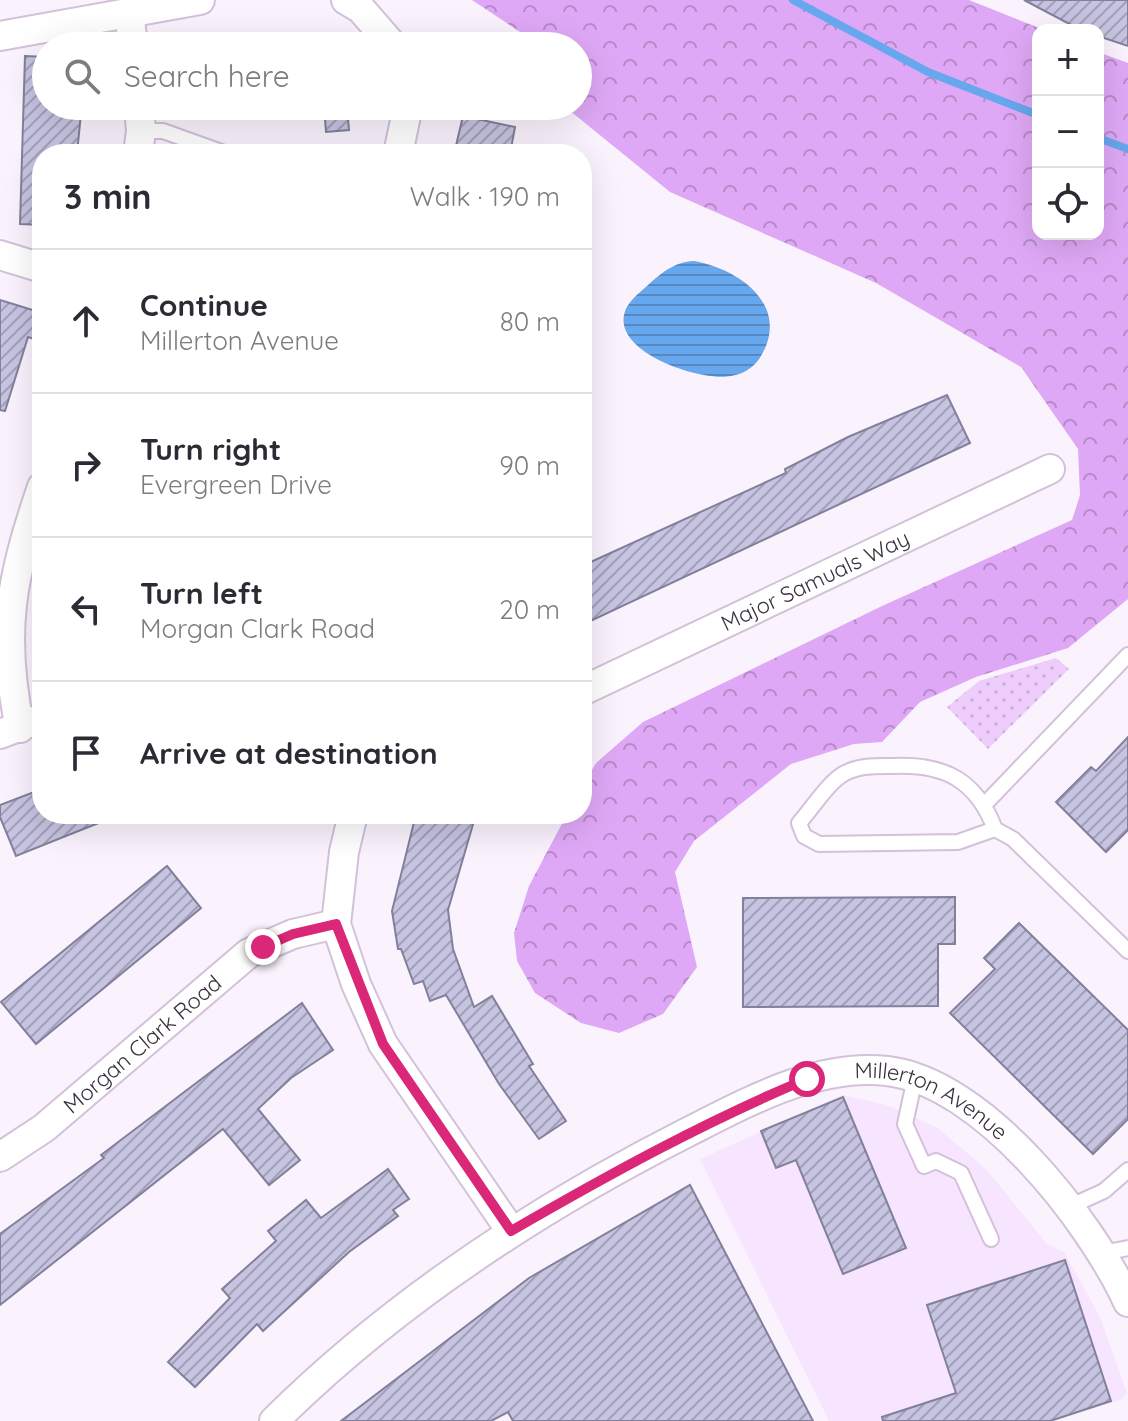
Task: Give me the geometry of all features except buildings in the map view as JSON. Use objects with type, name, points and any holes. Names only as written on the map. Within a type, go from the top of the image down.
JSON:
[{"type":"street","points":[[0,36],[200,0]]},
{"type":"street","points":[[346,0],[361,9],[381,32]]},
{"type":"street","points":[[129,11],[131,32]]},
{"type":"street","points":[[400,144],[405,120]]},
{"type":"street","points":[[0,255],[32,265]]},
{"type":"street","name":"Major Samuals Way","points":[[592,686],[1050,469]]},
{"type":"street","points":[[21,727],[6,682],[4,620],[30,551]]},
{"type":"street","points":[[351,824],[344,852],[336,924],[383,1044],[511,1231]]},
{"type":"street","name":"Morgan Clark Road","points":[[0,1157],[44,1128],[249,953],[293,934],[336,924]]},
{"type":"street","name":"Millerton Avenue","points":[[274,1421],[367,1338],[511,1231],[725,1113],[807,1079],[856,1068],[890,1071],[915,1078],[955,1099],[1003,1135],[1115,1250],[1128,1302]]},
{"type":"lane","points":[[139,130],[163,131],[199,144]]},
{"type":"lane","points":[[985,804],[1128,655]]},
{"type":"lane","points":[[995,829],[958,842],[819,844],[804,836],[799,823],[843,774],[866,766],[926,765],[942,768],[985,804],[995,829],[1013,839],[1128,951]]},
{"type":"lane","points":[[915,1078],[905,1124],[924,1166],[936,1161],[961,1173],[991,1239]]},
{"type":"lane","points":[[1071,1206],[1104,1191],[1128,1170]]},
{"type":"shaded area","points":[[1056,658],[1069,669],[988,749],[947,707],[979,681]]},
{"type":"shaded area","points":[[842,1095],[887,1105],[938,1128],[987,1170],[1047,1244],[1064,1252],[1100,1317],[1127,1393],[1122,1399],[1054,1421],[829,1421],[700,1159]]},
{"type":"green space","points":[[472,0],[969,0],[1032,25],[1032,240],[1104,240],[1104,54],[1128,63],[1128,599],[1068,648],[976,677],[920,702],[882,742],[854,744],[791,764],[694,841],[675,872],[697,967],[663,1014],[619,1033],[581,1023],[535,993],[517,961],[514,933],[529,886],[562,824],[592,824],[592,770],[596,763],[643,722],[882,606],[1072,520],[1080,495],[1078,449],[1021,367],[876,283],[670,192],[581,120],[592,120],[592,32],[520,32]]},
{"type":"water","points":[[694,261],[740,279],[762,301],[770,329],[766,346],[748,370],[718,377],[682,370],[647,353],[633,342],[625,329],[625,311],[636,296],[668,269]]},
{"type":"waterway","points":[[793,0],[928,72],[1032,113]]},
{"type":"waterway","points":[[1104,140],[1128,149]]},
{"type":"route","points":[[263,947],[293,934],[336,924],[356,984],[383,1044],[511,1231],[639,1157],[725,1113],[807,1079]]}]
